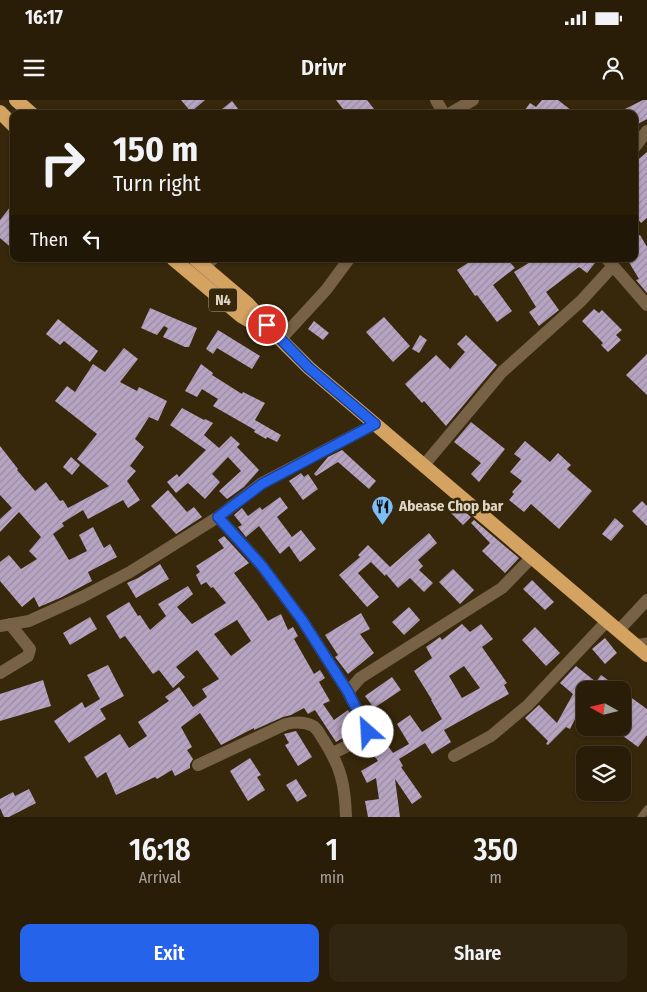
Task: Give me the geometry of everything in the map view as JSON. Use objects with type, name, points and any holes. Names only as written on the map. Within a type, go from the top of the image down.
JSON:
[{"type":"highway","points":[[16,100],[27,110]]},
{"type":"highway","points":[[0,112],[8,123]]},
{"type":"highway","name":"N4","points":[[177,262],[241,316],[279,338]]},
{"type":"highway","name":"N4","points":[[205,262],[309,368],[608,621],[640,642],[647,655]]},
{"type":"street","points":[[456,110],[473,100]]},
{"type":"street","points":[[638,143],[647,131]]},
{"type":"street","points":[[279,338],[326,290],[347,262]]},
{"type":"street","points":[[424,465],[502,372],[581,301],[610,262],[647,305]]},
{"type":"street","points":[[5,625],[28,621],[114,581],[218,517],[262,484],[375,424]]},
{"type":"street","points":[[218,517],[262,566],[302,620],[367,725],[368,732],[364,738],[332,753]]},
{"type":"street","points":[[348,692],[360,678],[502,588],[532,557]]},
{"type":"street","points":[[619,630],[647,600]]},
{"type":"street","points":[[454,756],[491,736],[528,706],[608,621]]},
{"type":"street","points":[[0,673],[28,656],[30,652],[30,649],[5,625]]},
{"type":"street","points":[[198,765],[286,724],[297,722],[315,727],[342,773],[346,817]]},
{"type":"lane","points":[[641,817],[647,809]]},
{"type":"building","points":[[181,100],[205,100],[193,110],[189,110]]},
{"type":"building","points":[[336,100],[367,100],[375,110],[344,110]]},
{"type":"building","points":[[542,100],[558,100],[571,110],[525,110],[530,103],[536,107]]},
{"type":"building","points":[[643,100],[647,100],[647,119],[638,124],[638,110],[623,110]]},
{"type":"building","points":[[232,101],[239,110],[221,110]]},
{"type":"building","points":[[647,152],[647,218],[641,223],[638,219],[638,160]]},
{"type":"building","points":[[10,207],[10,247],[0,238],[0,220]]},
{"type":"building","points":[[640,235],[647,247],[647,293],[636,280],[639,279],[629,262],[638,262],[638,236]]},
{"type":"building","points":[[469,262],[510,262],[515,268],[493,285],[512,311],[497,322],[477,295],[475,296],[457,270]]},
{"type":"building","points":[[530,262],[595,263],[587,273],[579,267],[546,292],[559,310],[539,326],[529,312],[536,307],[514,272]]},
{"type":"building","points":[[150,308],[197,328],[189,347],[163,337],[168,328],[164,326],[157,335],[141,328]]},
{"type":"building","points":[[594,309],[599,313],[602,310],[622,330],[616,335],[621,340],[608,352],[601,345],[603,343],[582,321]]},
{"type":"building","points":[[384,317],[410,346],[393,362],[366,332]]},
{"type":"building","points":[[58,319],[98,351],[90,362],[64,341],[60,345],[46,334]]},
{"type":"building","points":[[314,321],[329,333],[323,340],[308,329]]},
{"type":"building","points":[[218,330],[260,356],[252,369],[217,348],[213,354],[206,349]]},
{"type":"building","points":[[420,335],[427,340],[419,353],[412,349]]},
{"type":"building","points":[[466,335],[497,365],[446,426],[424,401],[422,403],[405,384],[436,355],[450,369],[465,352],[457,344]]},
{"type":"building","points":[[124,348],[138,359],[120,382],[137,391],[139,387],[167,401],[158,421],[149,417],[135,439],[144,447],[130,466],[136,471],[127,481],[140,500],[128,508],[123,500],[88,519],[83,510],[62,523],[64,526],[53,534],[69,560],[87,551],[79,535],[93,527],[104,548],[110,544],[117,557],[88,572],[92,581],[60,598],[39,607],[34,597],[22,607],[0,581],[0,562],[9,555],[21,569],[37,559],[29,551],[41,537],[19,512],[0,532],[0,519],[12,508],[0,495],[0,446],[35,491],[46,482],[60,501],[63,500],[68,508],[109,486],[77,459],[97,434],[55,401],[67,386],[75,392],[93,364],[105,372]]},
{"type":"building","points":[[647,354],[647,395],[626,375]]},
{"type":"building","points":[[201,364],[213,373],[212,375],[242,394],[243,392],[265,403],[255,420],[281,435],[277,442],[267,437],[266,439],[254,432],[255,430],[213,406],[218,399],[202,389],[197,397],[185,391]]},
{"type":"building","points":[[182,408],[213,423],[204,435],[219,448],[231,436],[240,444],[237,447],[259,470],[244,487],[227,499],[219,491],[241,471],[228,457],[212,474],[220,482],[205,499],[188,483],[176,493],[167,482],[177,474],[179,477],[206,450],[170,425]]},
{"type":"building","points":[[471,422],[505,449],[479,482],[471,474],[481,463],[454,442]]},
{"type":"building","points":[[525,441],[550,462],[558,453],[571,465],[567,469],[592,491],[559,529],[531,504],[524,512],[509,500],[514,494],[512,492],[522,481],[510,472],[521,459],[514,454]]},
{"type":"building","points":[[342,450],[376,481],[369,489],[338,462],[316,476],[314,474],[328,457]]},
{"type":"building","points":[[71,457],[80,465],[72,475],[63,467]]},
{"type":"building","points":[[301,473],[304,477],[308,474],[318,489],[303,500],[289,481]]},
{"type":"building","points":[[168,490],[187,512],[194,507],[202,517],[176,534],[151,506]]},
{"type":"building","points":[[280,497],[288,508],[277,517],[292,537],[301,530],[316,549],[300,562],[289,546],[280,554],[259,526],[246,537],[238,527],[242,525],[234,515],[242,508],[248,516],[260,507],[262,510]]},
{"type":"building","points":[[642,501],[647,506],[647,526],[632,511]]},
{"type":"building","points":[[457,505],[471,517],[463,525],[450,512]]},
{"type":"building","points":[[615,518],[624,526],[611,541],[602,534]]},
{"type":"building","points":[[474,520],[519,558],[505,573],[482,551],[490,543],[471,523]]},
{"type":"building","points":[[429,533],[437,543],[418,560],[423,566],[419,570],[433,583],[424,592],[410,578],[398,588],[386,574],[385,576],[371,562],[358,573],[379,597],[367,607],[339,575],[360,557],[358,555],[368,545],[390,567]]},
{"type":"building","points":[[224,536],[249,563],[234,573],[268,621],[281,614],[288,630],[293,627],[298,636],[294,639],[314,674],[320,670],[325,678],[319,682],[330,701],[323,704],[334,720],[348,710],[359,728],[336,742],[315,710],[308,714],[304,708],[254,730],[254,728],[221,745],[200,713],[181,727],[192,747],[187,750],[193,759],[190,768],[175,776],[172,770],[157,779],[155,777],[116,795],[106,772],[97,778],[84,757],[120,734],[129,748],[147,736],[138,722],[169,701],[165,697],[179,687],[193,707],[207,697],[202,689],[219,679],[197,650],[176,667],[185,677],[173,688],[159,670],[153,674],[125,636],[120,639],[106,616],[129,602],[150,630],[166,616],[158,604],[188,586],[193,594],[177,607],[192,624],[226,603],[213,587],[211,588],[206,582],[201,585],[196,575],[200,572],[196,566],[224,548],[218,540]],"holes":[[[237,620],[251,641],[231,656],[214,634]]]},
{"type":"building","points":[[160,564],[169,579],[136,598],[127,583]]},
{"type":"building","points":[[453,569],[474,590],[460,604],[439,582]]},
{"type":"building","points":[[532,580],[554,602],[545,610],[523,589]]},
{"type":"building","points":[[409,607],[420,620],[404,635],[392,622]]},
{"type":"building","points":[[361,613],[370,629],[360,634],[374,653],[348,674],[335,657],[338,655],[325,635]]},
{"type":"building","points":[[90,617],[97,629],[70,645],[63,633]]},
{"type":"building","points":[[462,624],[470,632],[481,624],[493,639],[482,647],[507,683],[504,685],[509,694],[444,730],[451,742],[432,754],[425,743],[399,759],[403,766],[401,767],[422,797],[412,804],[395,779],[400,817],[368,817],[365,801],[379,799],[376,778],[367,783],[361,771],[378,761],[367,746],[381,736],[393,753],[409,744],[397,724],[410,715],[422,732],[442,719],[414,671],[432,658],[426,647],[440,637],[442,640]],"holes":[[[464,666],[480,688],[462,698],[449,676]]]},
{"type":"building","points":[[535,627],[560,653],[546,666],[522,640]]},
{"type":"building","points":[[605,638],[617,653],[605,664],[592,649]]},
{"type":"building","points":[[108,665],[124,696],[100,709],[106,719],[69,743],[54,721],[82,702],[85,708],[100,699],[87,675]]},
{"type":"building","points":[[576,666],[595,681],[576,681],[576,717],[570,729],[566,727],[548,745],[546,744],[548,741],[525,718],[539,705],[557,723],[573,694],[560,683]]},
{"type":"building","points":[[601,675],[609,681],[597,681]]},
{"type":"building","points":[[392,677],[401,690],[374,708],[365,696]]},
{"type":"building","points":[[43,680],[51,706],[0,721],[0,694]]},
{"type":"building","points":[[631,697],[647,709],[647,735],[638,747],[623,736],[631,736]]},
{"type":"building","points":[[296,731],[312,757],[298,766],[285,745],[289,743],[284,734]]},
{"type":"building","points":[[250,758],[261,775],[257,777],[265,790],[248,801],[230,771]]},
{"type":"building","points":[[296,779],[307,796],[297,802],[286,785]]},
{"type":"building","points":[[29,789],[36,803],[9,817],[4,817],[0,808],[0,799],[13,792],[15,796]]},
{"type":"place","name":"Abease Chop bar","points":[[383,525]]},
{"type":"route","points":[[267,325],[309,368],[375,424],[262,484],[218,517],[262,566],[302,620],[348,692],[367,725],[368,732]]}]
